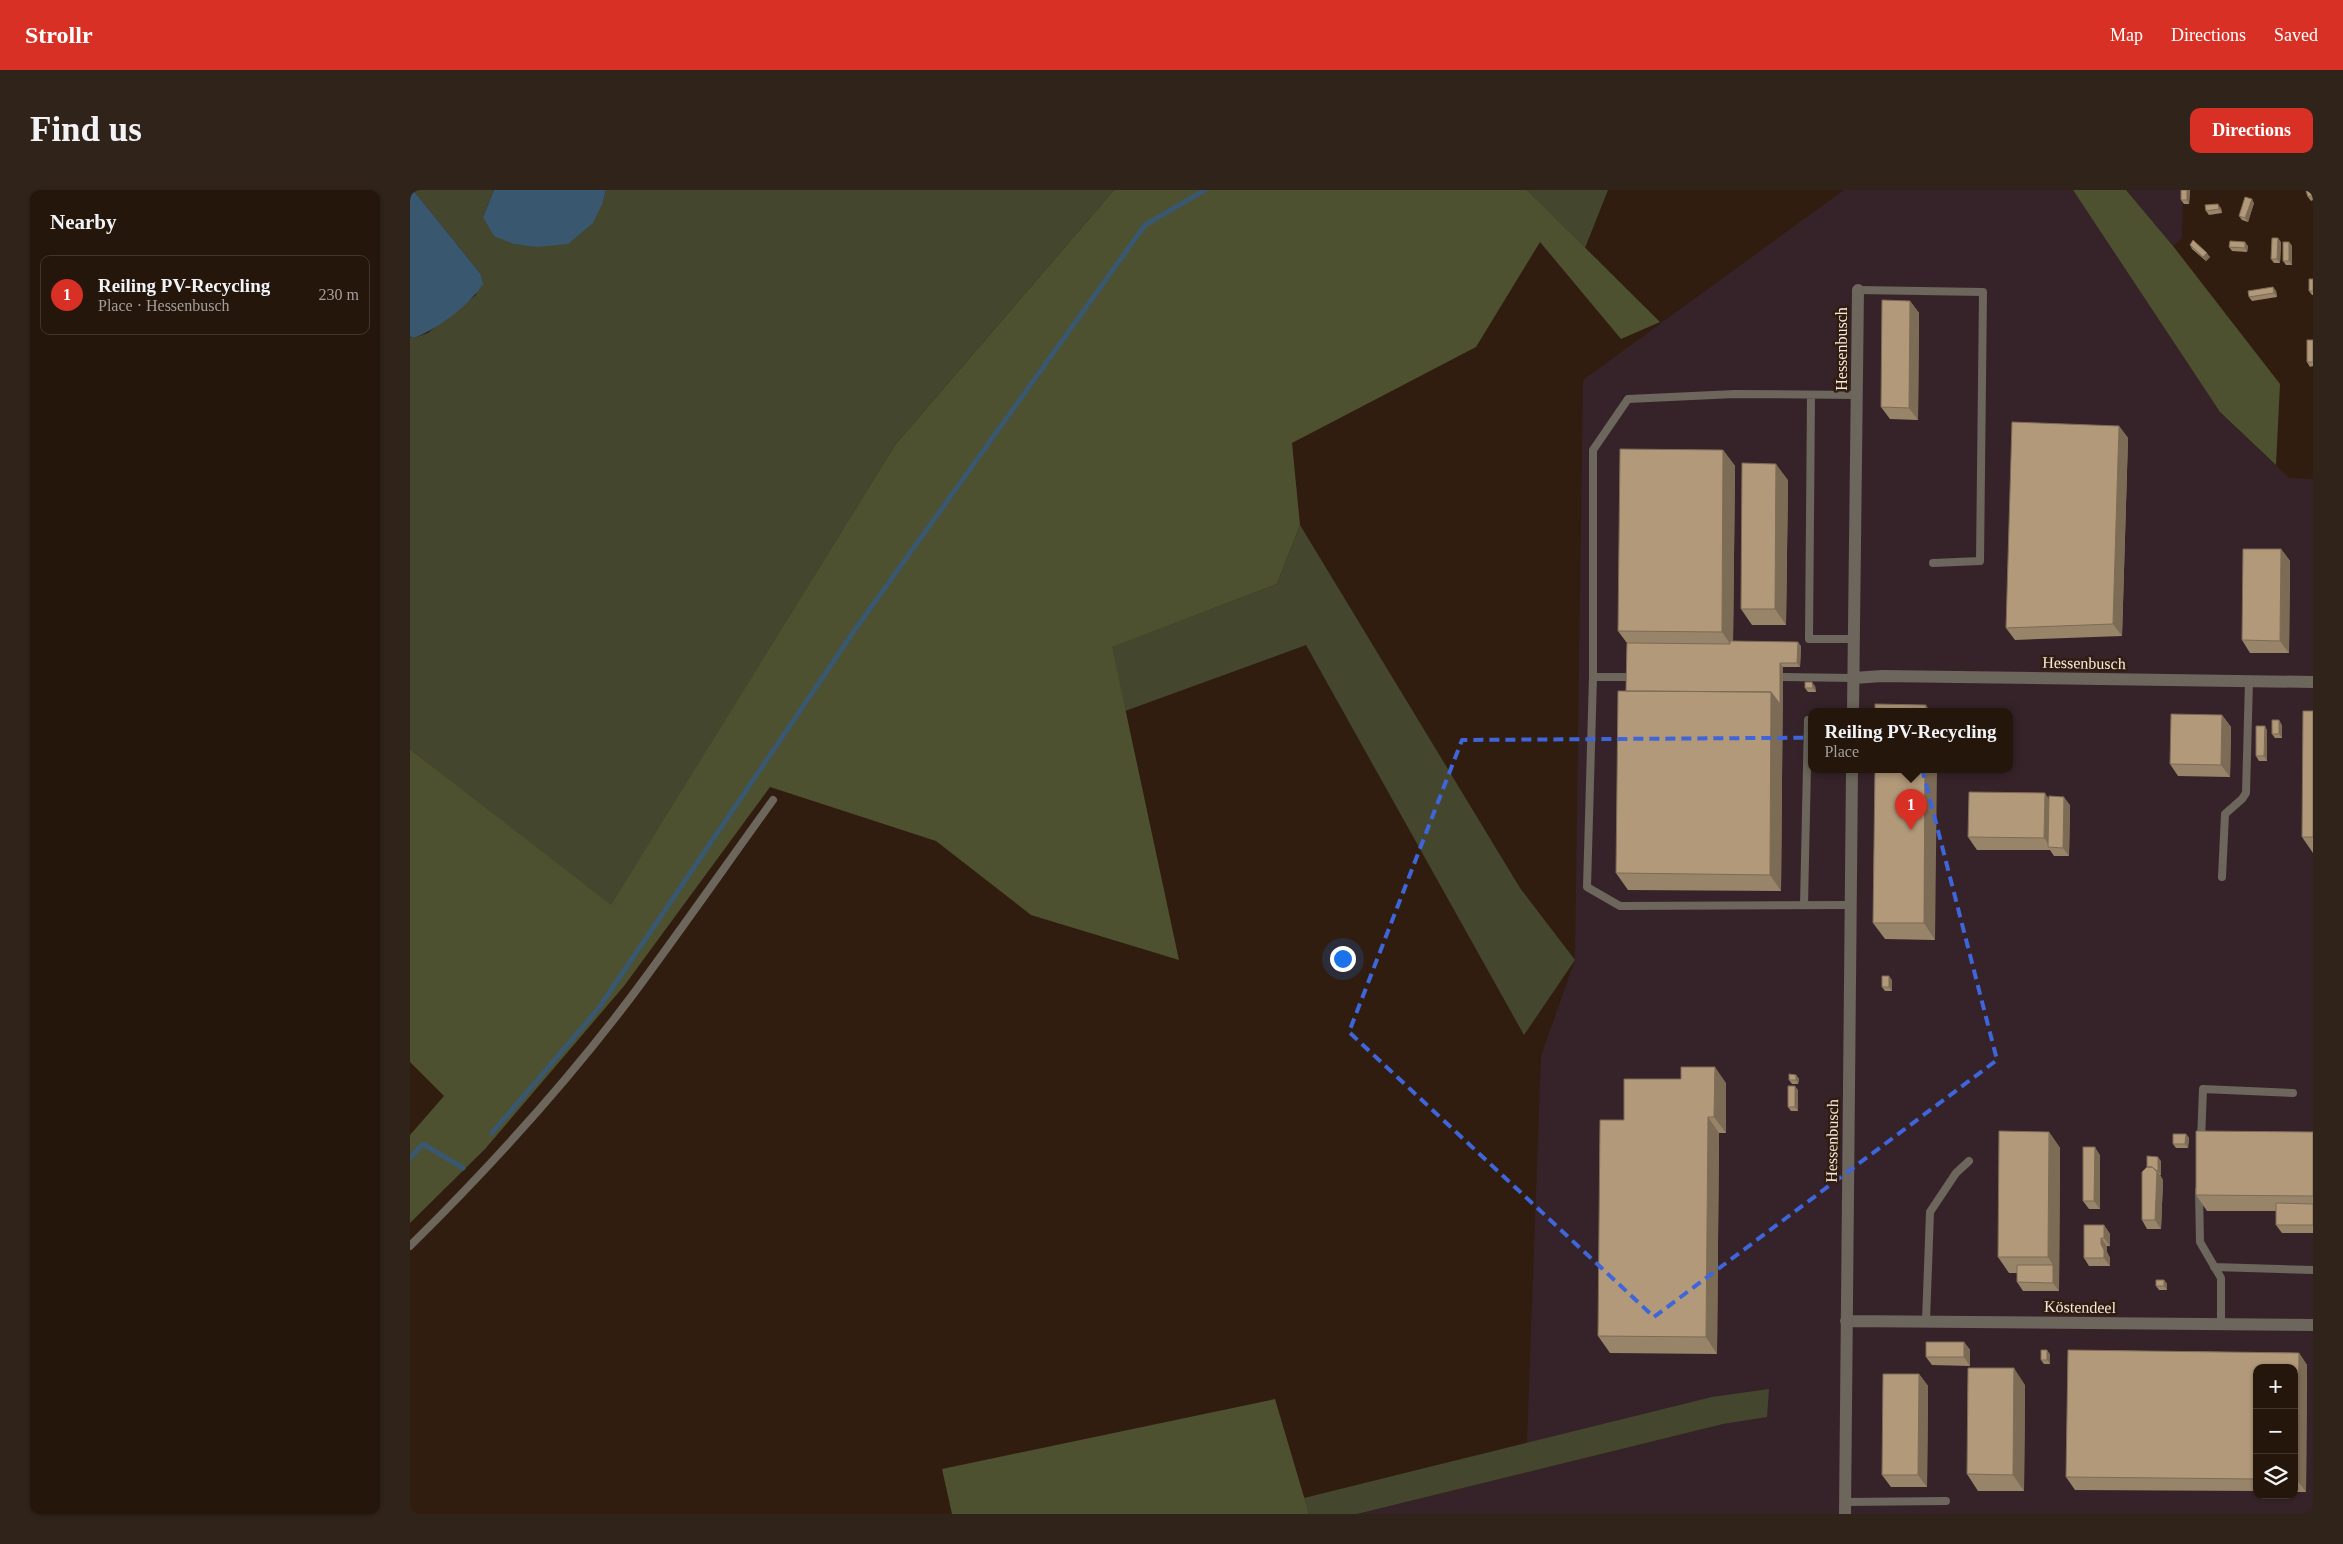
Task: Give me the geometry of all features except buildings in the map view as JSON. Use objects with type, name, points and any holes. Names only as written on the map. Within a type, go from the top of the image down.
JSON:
[{"type":"street","name":"Hessenbusch","points":[[1854,708],[1858,290]]},
{"type":"street","name":"Hessenbusch","points":[[1854,678],[1882,676],[2313,682]]},
{"type":"street","name":"Hessenbusch","points":[[1845,1508],[1852,773]]},
{"type":"street","name":"Köstendeel","points":[[1846,1321],[2313,1325]]},
{"type":"lane","points":[[1858,290],[1983,292],[1980,561],[1933,563]]},
{"type":"lane","points":[[1850,905],[1620,906],[1587,887],[1592,677],[1593,450],[1628,399],[1735,394],[1857,395]]},
{"type":"lane","points":[[1811,394],[1809,639],[1855,638]]},
{"type":"lane","points":[[1592,677],[1630,677]]},
{"type":"lane","points":[[1783,677],[1854,678]]},
{"type":"lane","points":[[2222,877],[2225,814],[2242,800],[2246,793],[2249,681]]},
{"type":"lane","points":[[1804,905],[1808,720]]},
{"type":"lane","points":[[410,1246],[446,1211],[548,1099],[640,986],[772,800]]},
{"type":"lane","points":[[2200,1146],[2203,1089],[2293,1093]]},
{"type":"lane","points":[[1926,1322],[1930,1212],[1950,1181],[1969,1161]]},
{"type":"lane","points":[[2199,1184],[2200,1242],[2221,1278],[2221,1324]]},
{"type":"lane","points":[[2214,1267],[2313,1270]]},
{"type":"lane","points":[[1845,1508],[1946,1501]]},
{"type":"highlighted area","points":[[1914,737],[1997,1060],[1654,1317],[1349,1032],[1462,740]]},
{"type":"shaded area","points":[[1844,190],[2073,190],[2220,412],[2289,478],[2313,479],[2313,1514],[1357,1514],[1723,1424],[1767,1417],[1527,1443],[1541,1056],[1575,960],[1583,380]]},
{"type":"shaded area","points":[[2126,190],[2183,190],[2182,238],[2173,246]]},
{"type":"green space","points":[[413,190],[494,190],[483,217],[603,202],[606,190],[1114,190],[895,445],[611,906],[410,749],[410,336],[414,338],[428,333],[476,295],[480,273]]},
{"type":"green space","points":[[1114,190],[1527,190],[1660,322],[1621,339],[1540,242],[1476,347],[1292,443],[1300,525],[1277,584],[1112,647],[1179,960],[1031,915],[936,841],[770,787],[624,986],[485,1149],[410,1223],[410,1135],[444,1096],[410,1062],[410,749],[611,905],[895,445]]},
{"type":"green space","points":[[1527,190],[1608,190],[1585,248]]},
{"type":"green space","points":[[2073,190],[2126,190],[2173,246],[2280,384],[2276,465],[2220,412]]},
{"type":"green space","points":[[1300,525],[1520,888],[1575,960],[1524,1035],[1306,645],[1125,711],[1111,647],[1277,584]]},
{"type":"green space","points":[[1769,1389],[1767,1417],[1723,1424],[1357,1514],[1309,1514],[1304,1498],[1712,1397]]},
{"type":"green space","points":[[1275,1399],[1309,1514],[952,1514],[942,1469]]},
{"type":"water","points":[[410,190],[413,190],[480,273],[483,284],[470,300],[452,316],[414,338],[410,336]]},
{"type":"water","points":[[494,190],[606,190],[603,202],[593,223],[568,244],[537,247],[514,244],[494,236],[483,217]]},
{"type":"waterway","points":[[492,1133],[598,1009],[854,631],[1145,225],[1205,190]]},
{"type":"waterway","points":[[410,1158],[423,1144],[463,1168]]},
{"type":"place","name":"Reiling PV-Recycling","points":[[1911,830]]}]
